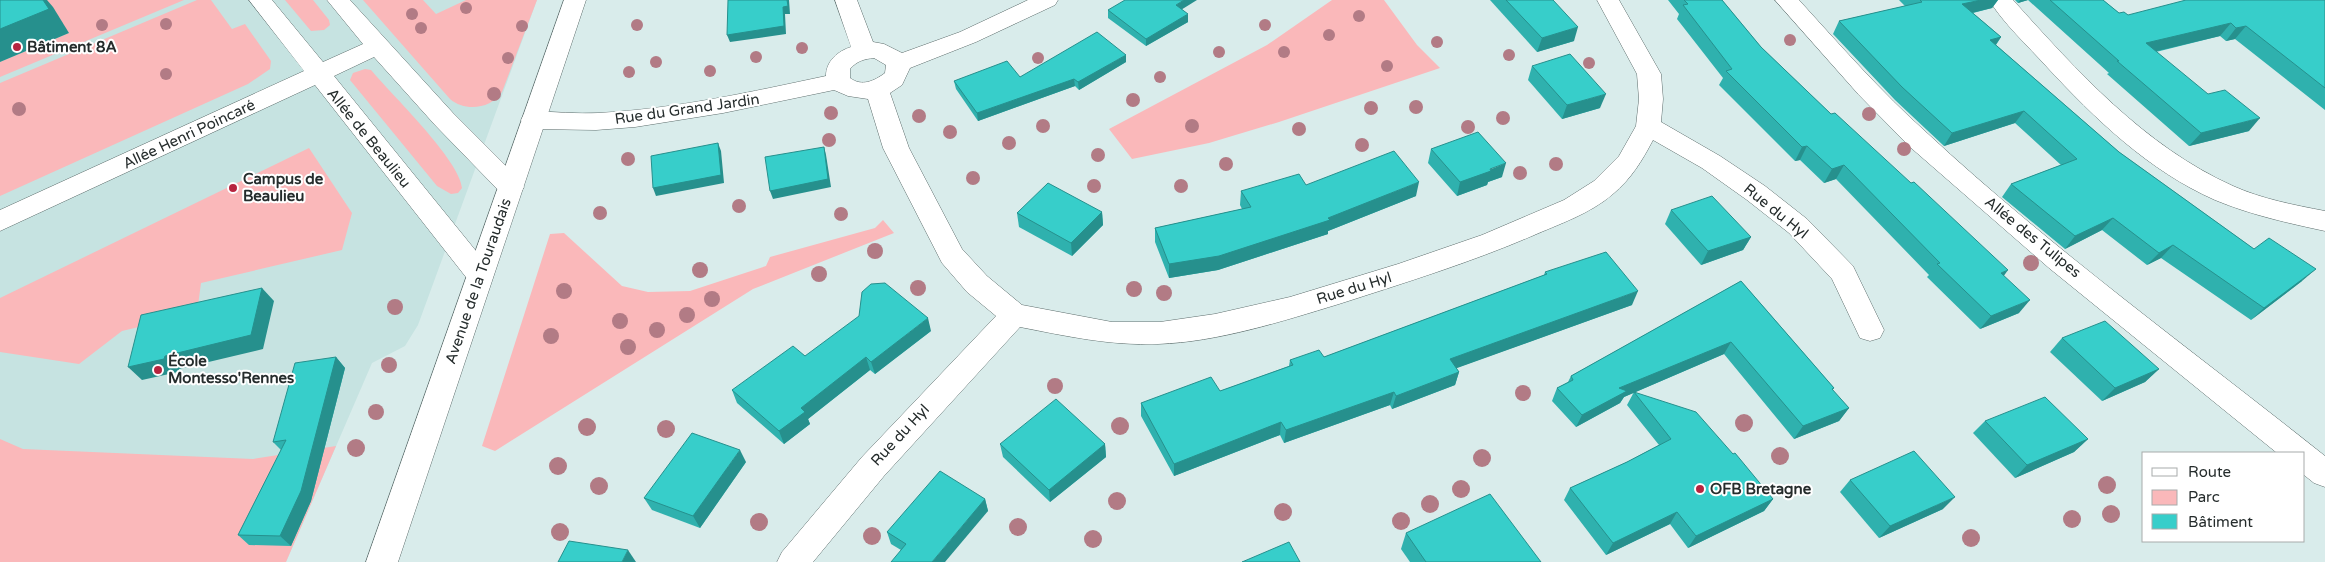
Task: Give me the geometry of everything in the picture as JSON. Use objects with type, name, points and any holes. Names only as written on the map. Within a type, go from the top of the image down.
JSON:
[{"type":"street","name":"Allée de Beaulieu","points":[[260,0],[480,274]]},
{"type":"street","points":[[338,0],[482,159],[511,187]]},
{"type":"street","name":"Avenue de la Touraudais","points":[[382,562],[575,0]]},
{"type":"street","points":[[846,0],[864,51]]},
{"type":"street","points":[[898,63],[968,37],[1048,0]]},
{"type":"street","name":"Rue du Hyl","points":[[877,90],[896,148],[952,256],[977,284],[1014,315],[1112,333],[1160,333],[1215,326],[1290,308],[1404,273],[1474,248],[1573,208],[1603,188],[1629,162],[1648,126],[1652,99],[1649,74],[1608,0]]},
{"type":"street","name":"Allée des Tulipes","points":[[1786,0],[1860,81],[1918,140],[2002,214],[2299,452]]},
{"type":"street","points":[[2000,0],[2075,84],[2130,135],[2164,160],[2199,181],[2235,197],[2273,210],[2325,221]]},
{"type":"street","name":"Allée Henri Poincaré","points":[[0,221],[378,46]]},
{"type":"street","points":[[864,51],[886,52],[894,57],[898,63],[898,74],[891,83],[877,90],[855,91],[845,87],[837,77],[840,64],[847,58],[864,51]]},
{"type":"street","name":"Rue du Grand Jardin","points":[[533,120],[604,121],[751,101],[839,81]]},
{"type":"street","name":"Rue du Hyl","points":[[1648,126],[1711,162],[1756,193],[1798,226],[1843,273],[1870,330]]},
{"type":"street","name":"Rue du Hyl","points":[[793,562],[893,441],[1014,315]]},
{"type":"street","points":[[2305,458],[2325,474]]},
{"type":"shaded area","name":"Campus de Beaulieu","points":[[0,0],[537,0],[418,325],[405,346],[372,363],[286,562],[0,562]]},
{"type":"green space","points":[[26,0],[184,0],[0,77],[0,62],[69,33]]},
{"type":"green space","points":[[197,0],[211,0],[232,29],[245,24],[271,61],[270,69],[248,84],[0,196],[0,83]]},
{"type":"green space","points":[[285,0],[313,0],[329,20],[330,25],[324,30],[311,31]]},
{"type":"green space","points":[[363,0],[423,0],[436,14],[466,0],[537,0],[502,92],[497,98],[485,105],[470,107],[463,106],[450,99]]},
{"type":"green space","points":[[1332,0],[1384,0],[1417,45],[1440,68],[1279,122],[1209,143],[1132,159],[1109,129],[1267,45]]},
{"type":"green space","points":[[365,69],[371,70],[450,161],[462,188],[458,193],[451,194],[437,186],[350,80],[353,73]]},
{"type":"green space","points":[[309,148],[352,213],[342,250],[201,283],[197,313],[122,331],[79,364],[0,352],[0,298]]},
{"type":"green space","points":[[883,220],[894,233],[753,289],[495,451],[482,446],[550,234],[564,233],[622,286],[648,292],[690,291],[766,266],[770,257],[875,228]]},
{"type":"green space","points":[[0,439],[23,449],[253,459],[336,446],[286,562],[0,562]]},
{"type":"building","points":[[0,0],[43,0],[49,9],[0,29]]},
{"type":"building","points":[[728,0],[787,0],[788,6],[783,7],[784,26],[727,35]]},
{"type":"building","points":[[1125,0],[1184,0],[1176,5],[1188,14],[1146,39],[1108,10]]},
{"type":"building","points":[[1506,0],[1553,0],[1578,27],[1542,38]]},
{"type":"building","points":[[1684,0],[1722,0],[1761,47],[1831,114],[1835,113],[1911,183],[1914,182],[2008,270],[2001,273],[2030,300],[1991,316],[1937,264],[1940,263],[1844,165],[1832,169],[1807,146],[1802,147],[1726,71],[1732,69],[1683,5],[1688,4]]},
{"type":"building","points":[[1920,0],[1981,0],[1962,4],[2001,37],[1990,40],[2119,152],[2254,249],[2269,238],[2316,269],[2264,308],[2173,245],[2159,253],[2113,218],[2075,236],[2011,184],[2077,159],[2024,111],[1952,133],[1902,87],[1839,21],[1922,2]]},
{"type":"building","points":[[2050,0],[2103,0],[2119,13],[2124,12],[2128,15],[2186,0],[2325,0],[2325,88],[2246,26],[2236,28],[2231,23],[2146,43],[2208,94],[2225,90],[2260,118],[2201,133]]},
{"type":"building","points":[[1097,32],[1126,55],[1078,82],[1074,79],[977,113],[954,81],[1007,61],[1020,77]]},
{"type":"building","points":[[1570,54],[1606,94],[1567,105],[1532,66]]},
{"type":"building","points":[[1478,132],[1506,163],[1490,169],[1491,171],[1460,182],[1431,149]]},
{"type":"building","points":[[718,143],[721,175],[653,188],[651,156]]},
{"type":"building","points":[[824,147],[828,179],[770,191],[765,157]]},
{"type":"building","points":[[1394,151],[1419,182],[1328,218],[1330,220],[1219,256],[1169,264],[1155,228],[1251,207],[1241,191],[1299,174],[1306,185]]},
{"type":"building","points":[[1048,183],[1102,212],[1071,243],[1017,213]]},
{"type":"building","points":[[1712,196],[1751,237],[1708,251],[1671,210]]},
{"type":"building","points":[[1606,252],[1638,291],[1450,359],[1459,372],[1396,396],[1394,392],[1286,430],[1281,422],[1174,464],[1141,403],[1211,377],[1220,391],[1293,365],[1290,360],[1319,350],[1324,357],[1547,274],[1545,272]]},
{"type":"building","points":[[1741,281],[1834,388],[1832,389],[1849,408],[1803,426],[1731,342],[1619,388],[1627,391],[1582,415],[1557,388],[1573,380],[1571,376]]},
{"type":"building","points":[[885,283],[928,318],[871,362],[866,357],[801,408],[805,412],[779,431],[732,390],[793,346],[805,356],[859,316],[862,292],[871,284]]},
{"type":"building","points":[[262,288],[251,335],[128,367],[141,315]]},
{"type":"building","points":[[2105,321],[2159,369],[2115,388],[2062,338]]},
{"type":"building","points":[[336,357],[301,491],[280,536],[238,535],[286,440],[273,442],[295,363]]},
{"type":"building","points":[[1634,392],[1696,412],[1733,454],[1735,453],[1773,499],[1696,536],[1677,512],[1613,543],[1570,488],[1671,439]]},
{"type":"building","points":[[2045,397],[2088,439],[2027,465],[1985,421]]},
{"type":"building","points":[[1056,399],[1105,444],[1049,490],[1000,444]]},
{"type":"building","points":[[692,433],[740,450],[693,516],[644,498]]},
{"type":"building","points":[[1914,451],[1955,497],[1890,526],[1850,480]]},
{"type":"building","points":[[940,471],[985,499],[932,562],[891,562],[906,544],[887,532]]},
{"type":"building","points":[[1490,494],[1541,562],[1426,562],[1406,533]]},
{"type":"building","points":[[569,541],[628,550],[622,562],[558,562]]},
{"type":"building","points":[[1289,542],[1300,562],[1242,562]]},
{"type":"place","name":"Bâtiment 8A","points":[[17,47]]},
{"type":"place","name":"Campus de Beaulieu","points":[[233,188]]},
{"type":"place","name":"École Montesso'Rennes","points":[[158,370]]},
{"type":"place","name":"OFB Bretagne","points":[[1700,489]]}]
